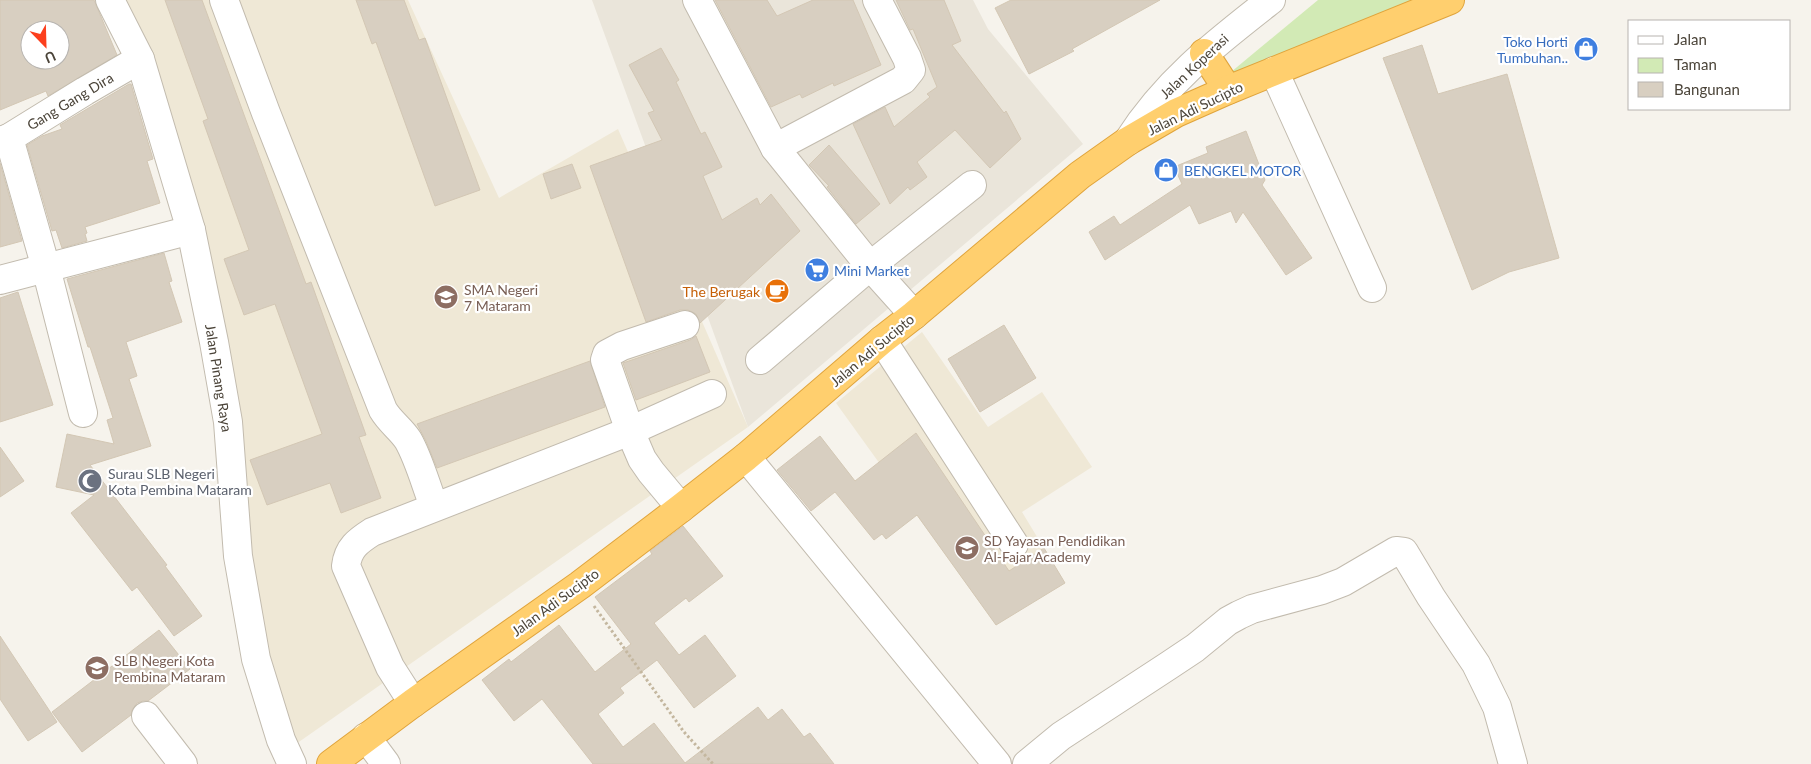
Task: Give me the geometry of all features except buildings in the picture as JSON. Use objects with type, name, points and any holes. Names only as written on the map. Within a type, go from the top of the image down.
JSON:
[{"type":"highway","name":"Jalan Adi Sucipto","points":[[331,764],[366,737],[401,685],[580,585],[746,457],[882,340],[1080,175],[1128,141],[1176,113],[1228,90],[1450,0]]},
{"type":"highway","points":[[1204,53],[1228,90]]},
{"type":"street","name":"Jalan Pinang Raya","points":[[110,0],[140,59],[191,230],[228,422],[238,556],[256,659],[288,754]]},
{"type":"street","points":[[224,0],[383,410],[389,420],[402,432],[409,442],[434,506]]},
{"type":"street","points":[[697,0],[775,148],[882,279],[914,315]]},
{"type":"street","points":[[775,148],[903,80],[908,75],[911,70],[907,58],[877,0]]},
{"type":"street","name":"Jalan Koperasi","points":[[1128,141],[1144,116],[1161,96],[1204,53],[1271,0]]},
{"type":"street","name":"Gang Gang Dira","points":[[4,139],[140,59]]},
{"type":"street","points":[[1274,72],[1372,288]]},
{"type":"street","points":[[4,139],[46,268],[83,413]]},
{"type":"street","points":[[760,360],[882,279],[972,185]]},
{"type":"street","points":[[0,280],[191,230]]},
{"type":"street","points":[[681,508],[642,459],[605,360],[607,354],[622,346],[685,325]]},
{"type":"street","points":[[882,340],[1014,544]]},
{"type":"street","points":[[401,685],[346,566],[347,556],[358,540],[372,532],[434,506],[630,431],[712,394]]},
{"type":"street","points":[[746,457],[997,764]]},
{"type":"street","points":[[1027,764],[1061,736],[1195,648],[1239,614],[1343,582],[1396,551],[1404,552],[1431,597],[1476,664],[1497,707],[1513,764]]},
{"type":"street","points":[[146,716],[183,764]]},
{"type":"street","points":[[366,737],[386,764]]},
{"type":"path","points":[[580,585],[684,732],[713,764]]},
{"type":"shaded area","name":"SMA Negeri 7 Mataram","points":[[99,0],[408,0],[499,198],[618,129],[748,427],[296,744],[259,675],[230,397],[140,80]]},
{"type":"shaded area","points":[[592,0],[973,0],[988,29],[1083,144],[748,427]]},
{"type":"shaded area","points":[[922,332],[988,427],[1042,392],[1092,467],[1022,512],[1065,583],[996,625],[836,403]]},
{"type":"green space","points":[[1318,0],[1413,0],[1225,77]]},
{"type":"place","name":"Toko Horti Tumbuhan..","points":[[1586,49]]},
{"type":"place","name":"BENGKEL MOTOR","points":[[1166,170]]},
{"type":"place","name":"Mini Market","points":[[817,270]]},
{"type":"place","name":"The Berugak","points":[[777,291]]},
{"type":"place","name":"SMA Negeri 7 Mataram","points":[[446,297]]},
{"type":"place","name":"Surau SLB Negeri Kota Pembina Mataram","points":[[90,481]]},
{"type":"place","name":"SD Yayasan Pendidikan Al-Fajar Academy","points":[[967,548]]},
{"type":"place","name":"SLB Negeri Kota Pembina Mataram","points":[[97,668]]}]
